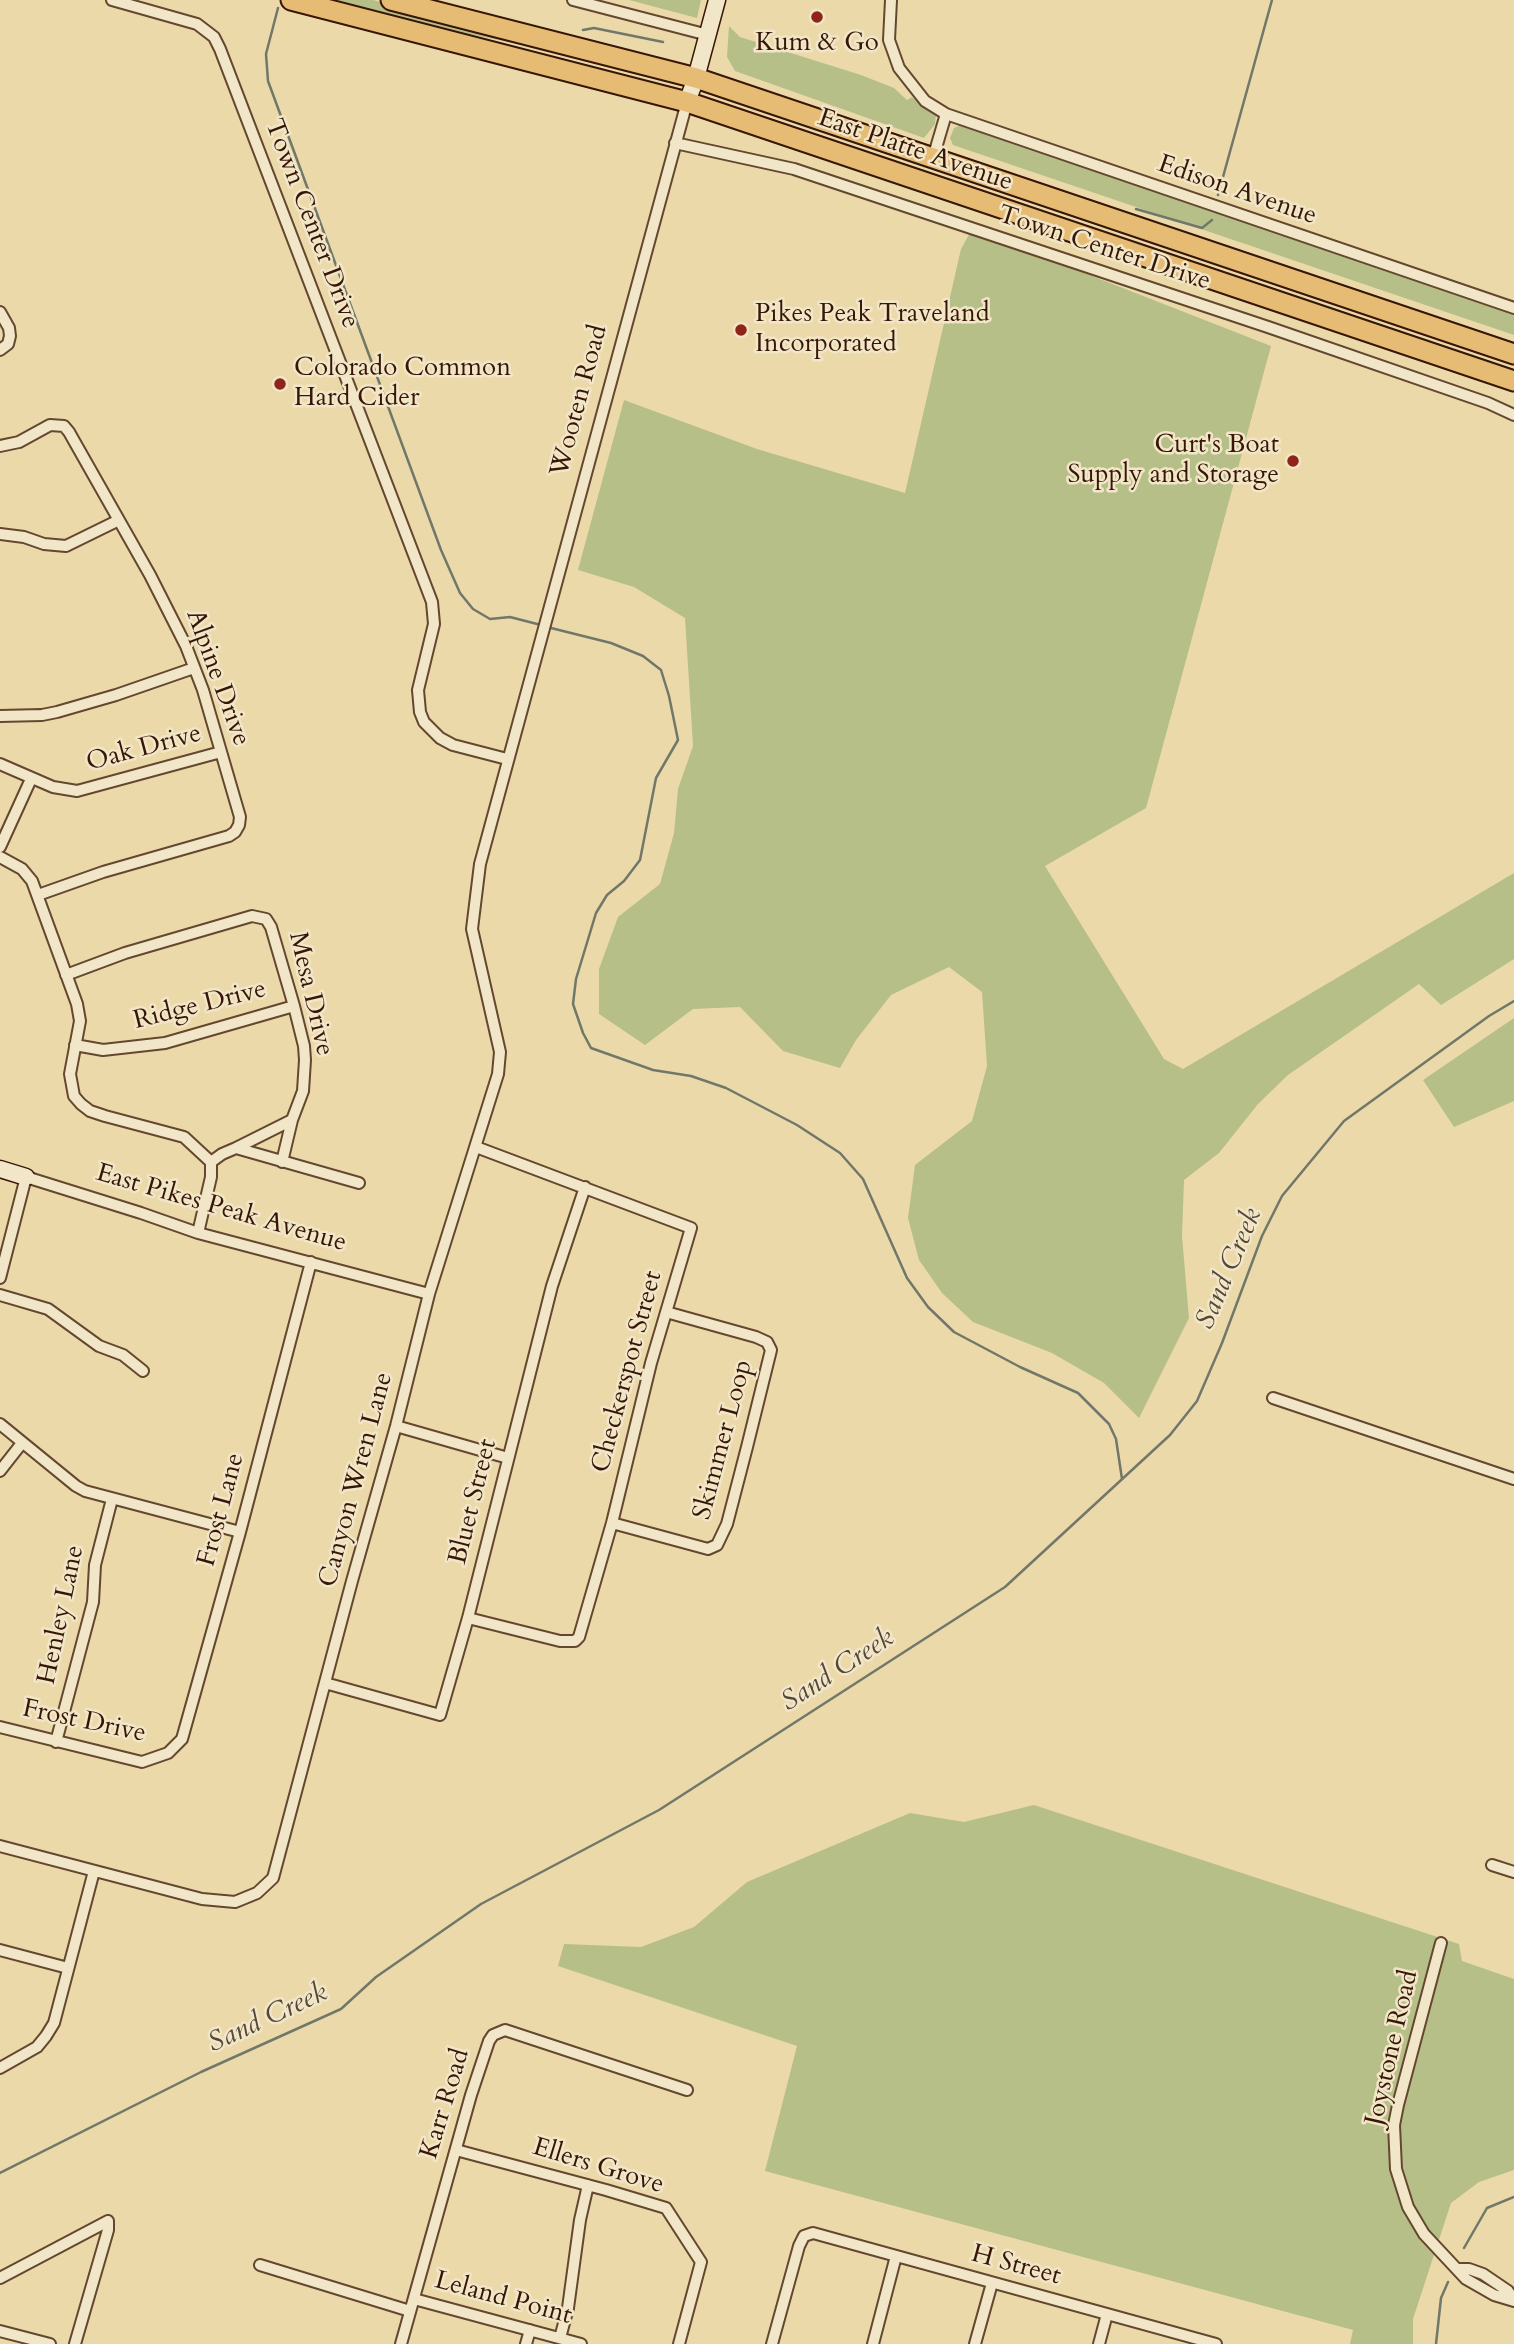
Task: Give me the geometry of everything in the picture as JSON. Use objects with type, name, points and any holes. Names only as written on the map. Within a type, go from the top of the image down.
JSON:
[{"type":"highway","name":"East Platte Avenue","points":[[390,0],[696,78],[1514,354]]},
{"type":"highway","name":"East Platte Avenue","points":[[299,2],[687,102],[1514,381]]},
{"type":"street","name":"Town Center Drive","points":[[112,0],[197,23],[214,37],[432,602],[434,624],[418,690],[419,712],[424,722],[440,738],[453,745],[507,760]]},
{"type":"street","points":[[572,0],[708,35]]},
{"type":"street","name":"Wooten Road","points":[[494,815],[675,144],[717,0]]},
{"type":"street","name":"Edison Avenue","points":[[891,0],[889,40],[899,68],[925,101],[946,114],[1514,308]]},
{"type":"street","points":[[933,158],[946,114]]},
{"type":"street","name":"Town Center Drive","points":[[675,144],[794,169],[1268,327],[1476,399],[1514,415]]},
{"type":"street","points":[[0,312],[9,328],[10,336],[8,344],[0,350]]},
{"type":"street","name":"Alpine Drive","points":[[0,446],[19,442],[50,425],[64,426],[155,585],[194,668],[240,817],[236,832],[229,836],[103,872],[38,895]]},
{"type":"street","points":[[0,534],[65,546],[117,521]]},
{"type":"street","points":[[0,716],[57,712],[194,668]]},
{"type":"street","name":"Oak Drive","points":[[0,764],[31,779],[64,790],[77,791],[221,752]]},
{"type":"street","points":[[0,847],[31,779]]},
{"type":"street","name":"Canyon Wren Lane","points":[[0,1846],[202,1899],[235,1902],[257,1893],[273,1878],[396,1426],[429,1294],[498,1074],[500,1052],[472,929],[480,864],[494,815]]},
{"type":"street","points":[[0,857],[28,874],[38,895],[79,1013],[69,1099],[90,1111],[184,1137],[211,1162],[211,1177],[198,1233]]},
{"type":"street","name":"Mesa Drive","points":[[66,975],[162,942],[252,916],[266,919],[271,927],[304,1046],[303,1091],[292,1120],[282,1162]]},
{"type":"street","name":"Ridge Drive","points":[[75,1045],[103,1050],[165,1043],[294,1006]]},
{"type":"street","points":[[211,1162],[292,1120]]},
{"type":"street","name":"Checkerspot Street","points":[[468,1618],[560,1641],[575,1642],[579,1637],[691,1228],[476,1147]]},
{"type":"street","points":[[236,1148],[359,1182]]},
{"type":"street","name":"East Pikes Peak Avenue","points":[[0,1169],[198,1233],[429,1294]]},
{"type":"street","points":[[0,1278],[26,1177]]},
{"type":"street","name":"Bluet Street","points":[[325,1683],[440,1715],[468,1618],[551,1286],[584,1186]]},
{"type":"street","name":"Frost Lane","points":[[159,1758],[175,1748],[186,1729],[311,1262]]},
{"type":"street","points":[[0,1295],[48,1309],[99,1346],[123,1355],[143,1371]]},
{"type":"street","name":"Skimmer Loop","points":[[612,1523],[708,1549],[717,1545],[727,1524],[747,1447],[771,1350],[766,1342],[756,1337],[666,1312]]},
{"type":"street","points":[[1273,1398],[1514,1479]]},
{"type":"street","points":[[0,1424],[76,1486],[112,1499],[240,1532]]},
{"type":"street","points":[[396,1426],[508,1458]]},
{"type":"street","points":[[0,1471],[22,1443]]},
{"type":"street","name":"Henley Lane","points":[[56,1742],[93,1602],[95,1565],[112,1499]]},
{"type":"street","name":"Frost Drive","points":[[0,1727],[133,1761],[159,1758]]},
{"type":"street","points":[[1492,1865],[1514,1872]]},
{"type":"street","points":[[0,2068],[37,2047],[46,2036],[58,2010],[94,1871]]},
{"type":"street","name":"Joystone Road","points":[[1441,1943],[1394,2125],[1396,2169],[1408,2207],[1424,2234],[1465,2279],[1494,2295],[1514,2300]]},
{"type":"street","points":[[0,1950],[68,1968]]},
{"type":"street","name":"Karr Road","points":[[401,2344],[489,2041],[498,2031],[505,2030],[687,2091]]},
{"type":"street","name":"Ellers Grove","points":[[456,2150],[666,2208],[701,2262],[680,2344]]},
{"type":"street","points":[[560,2338],[568,2308],[580,2220],[588,2185]]},
{"type":"street","points":[[0,2278],[108,2221],[108,2231],[75,2344]]},
{"type":"street","name":"H Street","points":[[772,2344],[803,2233],[813,2232],[1216,2344]]},
{"type":"street","points":[[873,2344],[896,2256]]},
{"type":"street","points":[[260,2265],[410,2311]]},
{"type":"street","points":[[975,2344],[992,2283]]},
{"type":"street","name":"Leland Point","points":[[414,2299],[581,2344]]},
{"type":"street","points":[[1099,2344],[1107,2314]]},
{"type":"street","points":[[526,2344],[530,2330]]},
{"type":"street","points":[[0,2332],[43,2343]]},
{"type":"green space","points":[[318,0],[373,0],[653,74],[660,79],[556,51],[426,26]]},
{"type":"green space","points":[[629,0],[701,0],[697,18]]},
{"type":"green space","points":[[729,26],[740,37],[894,88],[907,100],[912,97],[936,114],[935,124],[924,138],[735,71],[727,57]]},
{"type":"green space","points":[[961,125],[1514,309],[1514,335],[953,145],[950,138],[954,128]]},
{"type":"green space","points":[[972,229],[1271,346],[1146,808],[1045,866],[1164,1059],[1183,1069],[1514,873],[1514,959],[1441,1005],[1419,984],[1288,1075],[1258,1104],[1219,1153],[1184,1180],[1182,1236],[1189,1318],[1139,1418],[1104,1383],[1052,1353],[973,1322],[942,1293],[919,1260],[908,1218],[915,1165],[972,1121],[987,1066],[982,992],[949,967],[891,995],[856,1040],[840,1068],[783,1051],[740,1007],[693,1009],[645,1045],[599,1014],[599,969],[618,917],[660,884],[674,833],[678,789],[693,746],[685,618],[634,587],[578,570],[624,400],[757,449],[905,493],[961,249]]},
{"type":"green space","points":[[1514,1018],[1514,1101],[1454,1127],[1423,1080]]},
{"type":"green space","points":[[1034,1805],[1459,1944],[1462,1961],[1514,1979],[1514,2170],[1479,2182],[1451,2203],[1413,2319],[1413,2344],[1350,2344],[1353,2330],[765,2171],[797,2046],[558,1966],[564,1944],[641,1947],[694,1927],[747,1882],[910,1813],[964,1822]]},
{"type":"waterway","points":[[1218,195],[1272,0]]},
{"type":"waterway","points":[[278,8],[266,54],[268,81],[441,550],[460,593],[473,609],[490,619],[510,617],[541,625]]},
{"type":"waterway","points":[[583,30],[594,28],[663,42]]},
{"type":"waterway","points":[[1136,209],[1202,228],[1212,220]]},
{"type":"waterway","points":[[547,627],[611,643],[643,656],[661,670],[678,740],[656,778],[640,860],[624,881],[607,895],[596,913],[576,979],[573,1004],[591,1048],[653,1070],[691,1076],[726,1088],[797,1125],[840,1153],[863,1179],[907,1278],[928,1307],[954,1332],[1020,1367],[1078,1393],[1109,1424],[1116,1439],[1122,1479]]},
{"type":"waterway","name":"Sand Creek","points":[[0,2173],[201,2072],[341,2009],[376,1977],[481,1904],[659,1810],[1005,1587],[1170,1435],[1197,1401],[1262,1236],[1282,1196],[1344,1121],[1489,1016],[1514,1001]]},
{"type":"waterway","points":[[1464,2248],[1487,2208],[1514,2197]]},
{"type":"waterway","points":[[1436,2344],[1441,2298],[1448,2282]]},
{"type":"place","name":"Kum & Go","points":[[817,17]]},
{"type":"place","name":"Pikes Peak Traveland Incorporated","points":[[741,330]]},
{"type":"place","name":"Colorado Common Hard Cider","points":[[280,384]]},
{"type":"place","name":"Curt's Boat Supply and Storage","points":[[1293,461]]}]
